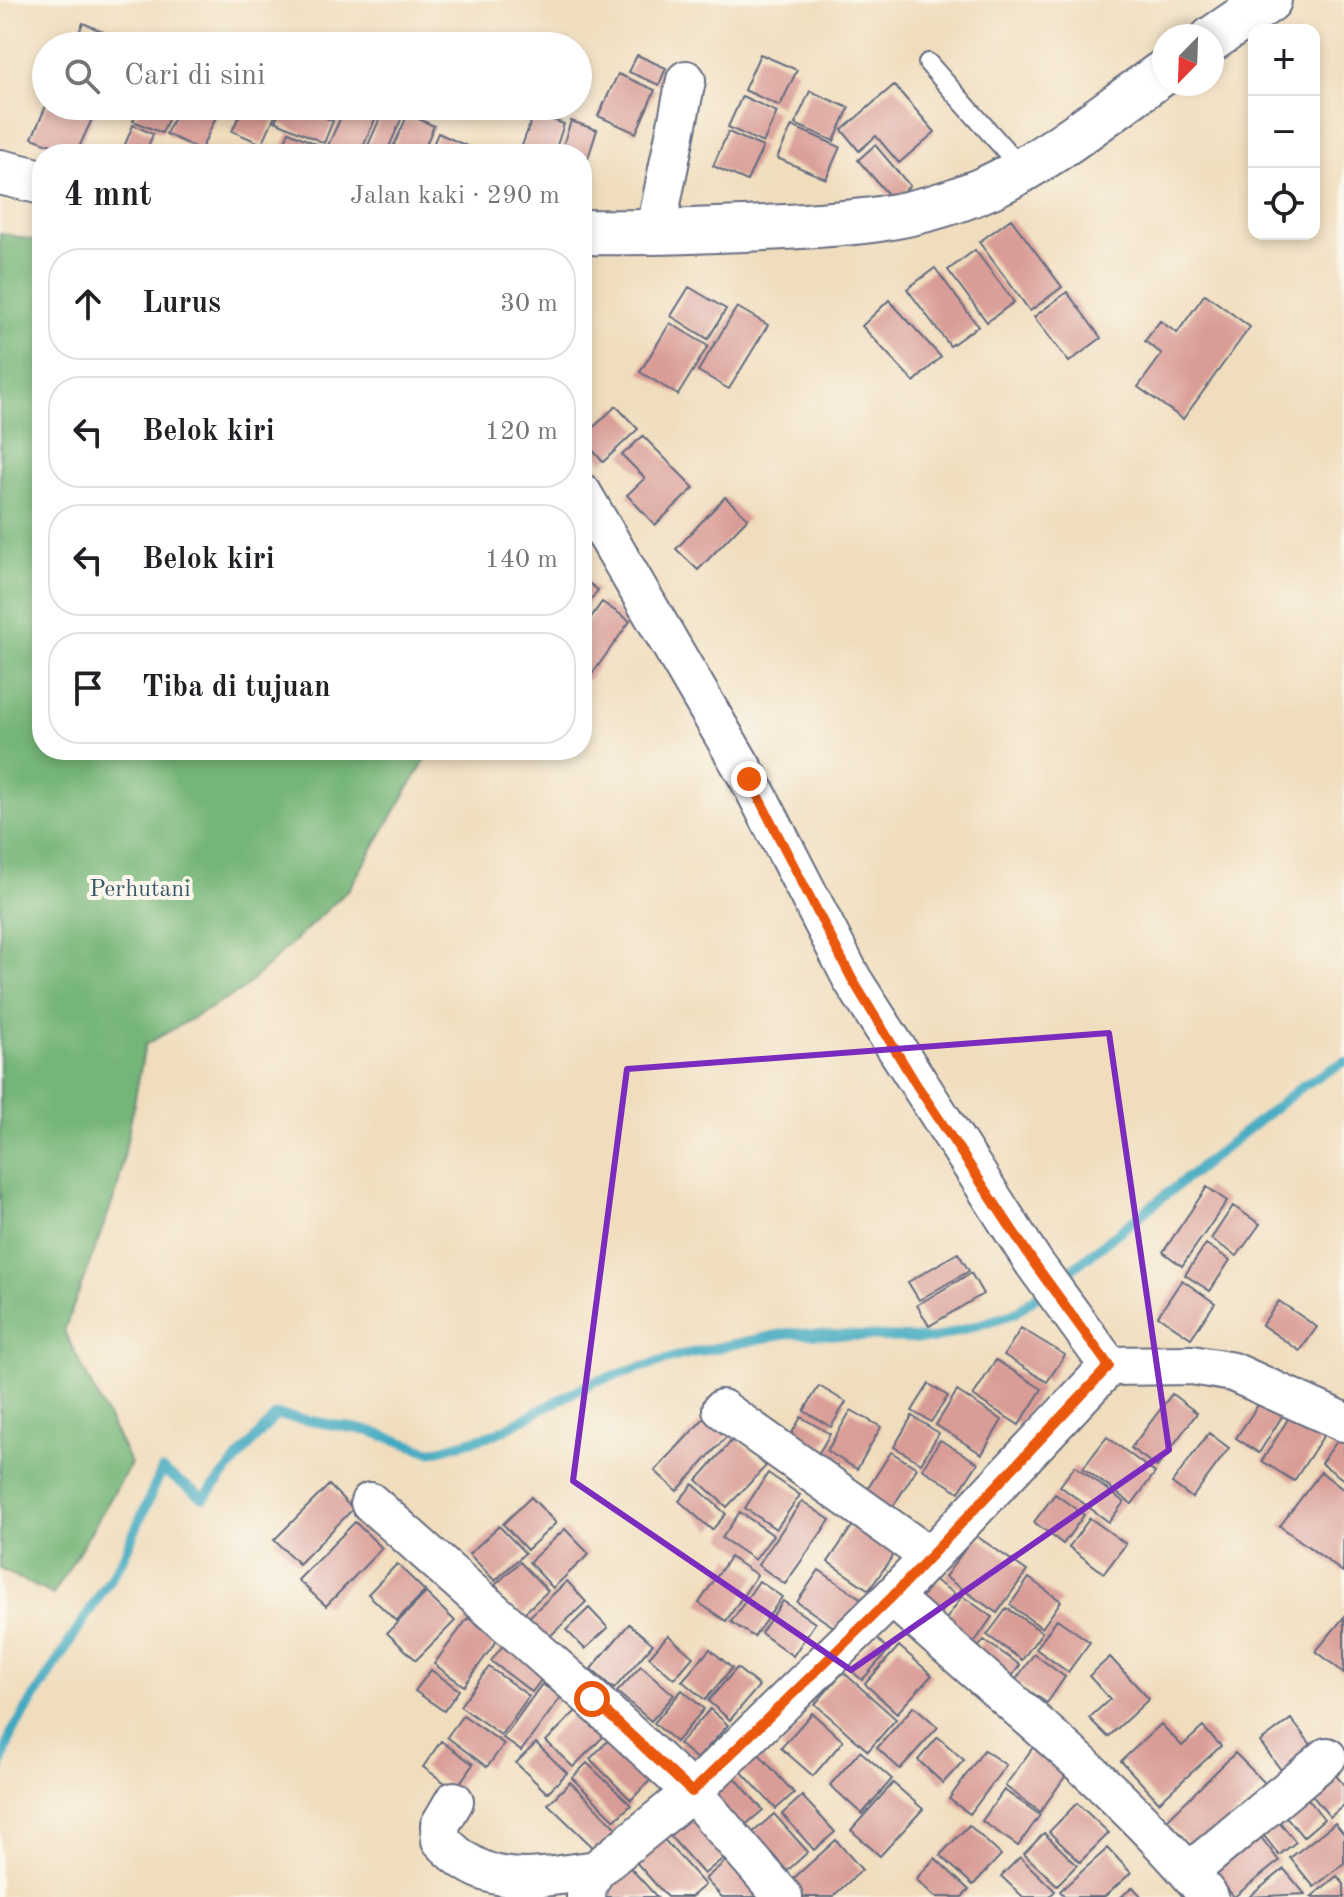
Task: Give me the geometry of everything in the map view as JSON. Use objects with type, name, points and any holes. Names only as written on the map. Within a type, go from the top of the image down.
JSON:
[{"type":"main road","points":[[1224,31],[1269,0]]},
{"type":"main road","points":[[592,232],[655,234],[869,223],[940,206],[1023,170],[1152,80]]},
{"type":"main road","points":[[0,172],[32,180]]},
{"type":"street","points":[[655,234],[686,80]]},
{"type":"street","points":[[592,510],[749,779],[852,979],[1034,1263],[1072,1310],[1109,1366]]},
{"type":"street","points":[[454,1801],[440,1825],[441,1840],[475,1868],[489,1874],[523,1880],[591,1884],[692,1792],[892,1597],[1109,1366],[1192,1365],[1233,1372],[1344,1422]]},
{"type":"street","points":[[722,1409],[929,1556]]},
{"type":"street","points":[[370,1502],[692,1792],[783,1897]]},
{"type":"street","points":[[892,1597],[1091,1776],[1199,1884],[1327,1757]]},
{"type":"lane","points":[[928,63],[1023,170]]},
{"type":"highlighted area","points":[[1109,1033],[1169,1450],[851,1670],[573,1481],[627,1069]]},
{"type":"green space","name":"Perhutani","points":[[0,233],[32,240],[32,760],[425,760],[349,889],[242,990],[145,1045],[118,1187],[64,1331],[131,1464],[53,1595],[0,1569]]},
{"type":"building","points":[[83,23],[103,32],[79,32]]},
{"type":"building","points":[[760,54],[797,70],[780,106],[744,90]]},
{"type":"building","points":[[637,55],[666,68],[659,85],[629,72]]},
{"type":"building","points":[[618,74],[655,90],[636,133],[598,116]]},
{"type":"building","points":[[894,85],[935,132],[899,163],[876,136],[859,151],[842,130]]},
{"type":"building","points":[[810,91],[849,108],[834,141],[795,124]]},
{"type":"building","points":[[742,96],[777,112],[763,143],[728,127]]},
{"type":"building","points":[[40,120],[92,120],[81,144],[48,144],[32,138]]},
{"type":"building","points":[[133,120],[168,120],[162,133]]},
{"type":"building","points":[[172,120],[215,120],[204,144],[188,144],[166,134]]},
{"type":"building","points":[[237,120],[273,120],[262,144],[232,131]]},
{"type":"building","points":[[331,120],[333,121],[324,143],[275,121]]},
{"type":"building","points":[[340,120],[375,120],[364,144],[329,144]]},
{"type":"building","points":[[379,120],[401,120],[390,144],[369,144]]},
{"type":"building","points":[[405,120],[421,120],[434,126],[426,144],[394,144]]},
{"type":"building","points":[[531,120],[553,120],[564,124],[557,144],[523,144]]},
{"type":"building","points":[[571,121],[597,130],[592,146],[563,144]]},
{"type":"building","points":[[133,125],[153,134],[149,144],[125,144]]},
{"type":"building","points":[[792,126],[840,147],[826,179],[777,158]]},
{"type":"building","points":[[289,132],[316,144],[284,144]]},
{"type":"building","points":[[728,132],[763,147],[747,181],[713,166]]},
{"type":"building","points":[[438,133],[463,144],[433,144]]},
{"type":"building","points":[[875,145],[910,186],[893,200],[858,160]]},
{"type":"building","points":[[1011,219],[1062,287],[1030,311],[979,242]]},
{"type":"building","points":[[975,250],[1014,302],[987,322],[948,270]]},
{"type":"building","points":[[935,268],[978,326],[950,346],[907,289]]},
{"type":"building","points":[[689,287],[726,309],[708,339],[671,316]]},
{"type":"building","points":[[1067,292],[1101,338],[1069,362],[1034,317]]},
{"type":"building","points":[[1205,294],[1250,327],[1183,419],[1138,387],[1162,354],[1145,341],[1160,321],[1177,333]]},
{"type":"building","points":[[889,300],[941,357],[914,382],[862,326]]},
{"type":"building","points":[[737,307],[768,325],[729,389],[698,371]]},
{"type":"building","points":[[670,323],[708,346],[678,395],[640,372]]},
{"type":"building","points":[[616,406],[638,429],[603,462],[592,449],[592,429]]},
{"type":"building","points":[[643,436],[694,488],[655,525],[627,495],[645,478],[622,455]]},
{"type":"building","points":[[725,497],[748,518],[698,570],[676,549]]},
{"type":"building","points":[[602,602],[630,621],[592,674],[592,616]]},
{"type":"building","points":[[1207,1187],[1227,1201],[1182,1266],[1163,1252]]},
{"type":"building","points":[[1233,1206],[1260,1224],[1237,1256],[1211,1239]]},
{"type":"building","points":[[1206,1244],[1230,1260],[1210,1291],[1185,1275]]},
{"type":"building","points":[[958,1253],[969,1271],[919,1300],[908,1282]]},
{"type":"building","points":[[971,1273],[983,1294],[929,1326],[917,1305]]},
{"type":"building","points":[[1182,1280],[1215,1303],[1191,1338],[1158,1316]]},
{"type":"building","points":[[1279,1301],[1317,1327],[1300,1351],[1262,1325]]},
{"type":"building","points":[[1021,1328],[1065,1355],[1047,1382],[1004,1355]]},
{"type":"building","points":[[996,1360],[1042,1389],[1019,1425],[973,1396]]},
{"type":"building","points":[[929,1384],[948,1396],[931,1422],[912,1411]]},
{"type":"building","points":[[819,1386],[846,1402],[831,1427],[804,1411]]},
{"type":"building","points":[[957,1391],[1002,1420],[982,1454],[936,1425]]},
{"type":"building","points":[[1266,1393],[1288,1407],[1259,1453],[1236,1438]]},
{"type":"building","points":[[1172,1394],[1197,1413],[1157,1467],[1131,1448]]},
{"type":"building","points":[[851,1410],[881,1427],[857,1469],[827,1451]]},
{"type":"building","points":[[1291,1414],[1324,1435],[1294,1481],[1262,1461]]},
{"type":"building","points":[[706,1416],[728,1435],[677,1491],[655,1471]]},
{"type":"building","points":[[912,1416],[939,1433],[921,1463],[894,1447]]},
{"type":"building","points":[[801,1417],[830,1434],[811,1466],[782,1450]]},
{"type":"building","points":[[1344,1432],[1344,1480],[1321,1463]]},
{"type":"building","points":[[1209,1433],[1229,1448],[1192,1498],[1172,1483]]},
{"type":"building","points":[[735,1437],[766,1466],[727,1507],[697,1480]]},
{"type":"building","points":[[1107,1437],[1155,1473],[1132,1504],[1083,1468]]},
{"type":"building","points":[[940,1440],[978,1463],[959,1492],[922,1469]]},
{"type":"building","points":[[891,1452],[917,1468],[889,1513],[863,1496]]},
{"type":"building","points":[[1075,1466],[1124,1502],[1109,1522],[1060,1486]]},
{"type":"building","points":[[1321,1472],[1344,1490],[1343,1572],[1280,1526]]},
{"type":"building","points":[[768,1473],[800,1495],[776,1529],[745,1508]]},
{"type":"building","points":[[693,1484],[726,1514],[712,1530],[679,1501]]},
{"type":"building","points":[[329,1485],[353,1509],[299,1564],[274,1540]]},
{"type":"building","points":[[1055,1494],[1084,1515],[1063,1544],[1034,1522]]},
{"type":"building","points":[[531,1497],[556,1523],[527,1550],[503,1524]]},
{"type":"building","points":[[802,1501],[830,1520],[785,1584],[758,1565]]},
{"type":"building","points":[[740,1512],[773,1535],[755,1560],[722,1538]]},
{"type":"building","points":[[1090,1518],[1126,1544],[1104,1573],[1069,1547]]},
{"type":"building","points":[[857,1519],[899,1547],[869,1590],[828,1562]]},
{"type":"building","points":[[355,1522],[382,1548],[326,1606],[298,1580]]},
{"type":"building","points":[[499,1526],[525,1553],[495,1581],[469,1554]]},
{"type":"building","points":[[565,1529],[589,1554],[553,1588],[529,1562]]},
{"type":"building","points":[[975,1535],[1027,1571],[997,1613],[945,1577]]},
{"type":"building","points":[[730,1557],[757,1575],[726,1621],[699,1603]]},
{"type":"building","points":[[520,1562],[548,1591],[523,1614],[495,1585]]},
{"type":"building","points":[[397,1564],[425,1591],[396,1621],[368,1594]]},
{"type":"building","points":[[819,1570],[866,1602],[844,1634],[797,1602]]},
{"type":"building","points":[[1029,1578],[1061,1601],[1042,1628],[1010,1605]]},
{"type":"building","points":[[934,1580],[954,1593],[932,1625],[912,1611]]},
{"type":"building","points":[[567,1581],[586,1602],[545,1641],[526,1620]]},
{"type":"building","points":[[759,1581],[782,1597],[754,1637],[731,1622]]},
{"type":"building","points":[[426,1593],[455,1621],[416,1660],[387,1633]]},
{"type":"building","points":[[962,1596],[992,1617],[969,1650],[939,1630]]},
{"type":"building","points":[[783,1601],[815,1623],[793,1656],[761,1633]]},
{"type":"building","points":[[589,1608],[608,1628],[585,1649],[566,1630]]},
{"type":"building","points":[[1007,1608],[1042,1632],[1022,1660],[987,1635]]},
{"type":"building","points":[[1344,1617],[1344,1673],[1316,1651]]},
{"type":"building","points":[[468,1618],[498,1639],[464,1686],[434,1664]]},
{"type":"building","points":[[1057,1619],[1090,1642],[1068,1672],[1036,1649]]},
{"type":"building","points":[[629,1624],[653,1644],[614,1689],[591,1669]]},
{"type":"building","points":[[668,1635],[693,1657],[674,1679],[649,1657]]},
{"type":"building","points":[[875,1637],[889,1650],[862,1680],[847,1667]]},
{"type":"building","points":[[508,1639],[549,1669],[532,1692],[491,1661]]},
{"type":"building","points":[[984,1640],[1020,1665],[1005,1686],[969,1660]]},
{"type":"building","points":[[899,1646],[932,1675],[897,1713],[865,1684]]},
{"type":"building","points":[[710,1649],[732,1668],[705,1700],[682,1681]]},
{"type":"building","points":[[1034,1654],[1065,1677],[1047,1703],[1015,1681]]},
{"type":"building","points":[[1110,1657],[1149,1699],[1108,1737],[1089,1718],[1110,1699],[1089,1676]]},
{"type":"building","points":[[641,1666],[674,1695],[651,1721],[617,1692]]},
{"type":"building","points":[[489,1667],[529,1696],[501,1735],[460,1706]]},
{"type":"building","points":[[737,1668],[759,1686],[730,1720],[708,1701]]},
{"type":"building","points":[[431,1670],[459,1690],[444,1711],[415,1691]]},
{"type":"building","points":[[843,1672],[896,1719],[868,1751],[815,1704]]},
{"type":"building","points":[[542,1684],[561,1697],[521,1751],[503,1738]]},
{"type":"building","points":[[682,1690],[704,1709],[676,1742],[654,1723]]},
{"type":"building","points":[[914,1706],[938,1727],[900,1769],[877,1748]]},
{"type":"building","points":[[580,1707],[607,1733],[573,1767],[546,1741]]},
{"type":"building","points":[[710,1709],[728,1725],[697,1759],[679,1744]]},
{"type":"building","points":[[812,1713],[843,1741],[813,1776],[781,1748]]},
{"type":"building","points":[[463,1715],[504,1744],[487,1767],[447,1737]]},
{"type":"building","points":[[1291,1719],[1316,1751],[1285,1775],[1260,1742]]},
{"type":"building","points":[[1161,1724],[1182,1746],[1203,1727],[1221,1746],[1159,1802],[1121,1761]]},
{"type":"building","points":[[618,1730],[659,1771],[631,1800],[590,1759]]},
{"type":"building","points":[[938,1737],[964,1760],[943,1783],[918,1760]]},
{"type":"building","points":[[441,1741],[473,1764],[455,1790],[423,1767]]},
{"type":"building","points":[[536,1743],[567,1773],[547,1793],[516,1763]]},
{"type":"building","points":[[1034,1746],[1069,1771],[1040,1812],[1005,1786]]},
{"type":"building","points":[[984,1750],[1006,1765],[970,1814],[949,1799]]},
{"type":"building","points":[[860,1751],[892,1779],[862,1814],[830,1785]]},
{"type":"building","points":[[758,1753],[794,1793],[776,1809],[739,1769]]},
{"type":"building","points":[[1235,1753],[1266,1784],[1197,1852],[1166,1821]]},
{"type":"building","points":[[587,1763],[631,1805],[615,1820],[572,1778]]},
{"type":"building","points":[[731,1773],[763,1810],[736,1833],[704,1797]]},
{"type":"building","points":[[1334,1773],[1344,1785],[1344,1805],[1330,1817],[1310,1793]]},
{"type":"building","points":[[570,1782],[621,1832],[600,1854],[548,1804]]},
{"type":"building","points":[[893,1783],[923,1809],[880,1856],[851,1830]]},
{"type":"building","points":[[1004,1790],[1040,1815],[1018,1846],[982,1821]]},
{"type":"building","points":[[1305,1795],[1324,1819],[1303,1837],[1283,1813]]},
{"type":"building","points":[[802,1796],[835,1832],[814,1850],[782,1814]]},
{"type":"building","points":[[1077,1803],[1109,1833],[1080,1862],[1049,1832]]},
{"type":"building","points":[[697,1810],[733,1850],[704,1874],[669,1835]]},
{"type":"building","points":[[774,1814],[808,1852],[777,1880],[743,1841]]},
{"type":"building","points":[[1274,1815],[1296,1842],[1279,1855],[1258,1828]]},
{"type":"building","points":[[1335,1823],[1344,1834],[1344,1863],[1314,1887],[1290,1858]]},
{"type":"building","points":[[969,1825],[1001,1855],[973,1885],[940,1855]]},
{"type":"building","points":[[1257,1832],[1279,1861],[1234,1897],[1211,1868]]},
{"type":"building","points":[[1044,1833],[1077,1865],[1057,1885],[1024,1854]]},
{"type":"building","points":[[661,1836],[705,1885],[691,1897],[667,1897],[634,1860]]},
{"type":"building","points":[[836,1840],[862,1870],[832,1897],[795,1897],[785,1886]]},
{"type":"building","points":[[1108,1848],[1131,1873],[1104,1897],[1065,1897],[1060,1891]]},
{"type":"building","points":[[736,1852],[768,1897],[722,1897],[705,1879]]},
{"type":"building","points":[[1020,1857],[1055,1891],[1049,1897],[1023,1897],[1001,1876]]},
{"type":"building","points":[[935,1858],[969,1890],[962,1897],[935,1897],[916,1879]]},
{"type":"building","points":[[625,1862],[657,1897],[603,1897],[595,1888]]},
{"type":"building","points":[[1284,1869],[1305,1894],[1249,1897]]},
{"type":"building","points":[[1337,1876],[1344,1884],[1344,1897],[1311,1897]]},
{"type":"building","points":[[1133,1887],[1142,1897],[1121,1897]]},
{"type":"waterway","points":[[1057,1281],[1304,1085],[1344,1062]]},
{"type":"waterway","points":[[0,1769],[11,1734],[122,1560],[162,1470],[204,1498],[276,1415],[370,1431],[431,1452],[495,1434],[593,1382],[682,1355],[788,1333],[933,1339],[1013,1314],[1044,1291]]},
{"type":"route","points":[[592,1699],[692,1792],[892,1597],[1109,1366],[1072,1310],[1034,1263],[916,1084],[852,979],[749,779]]}]
